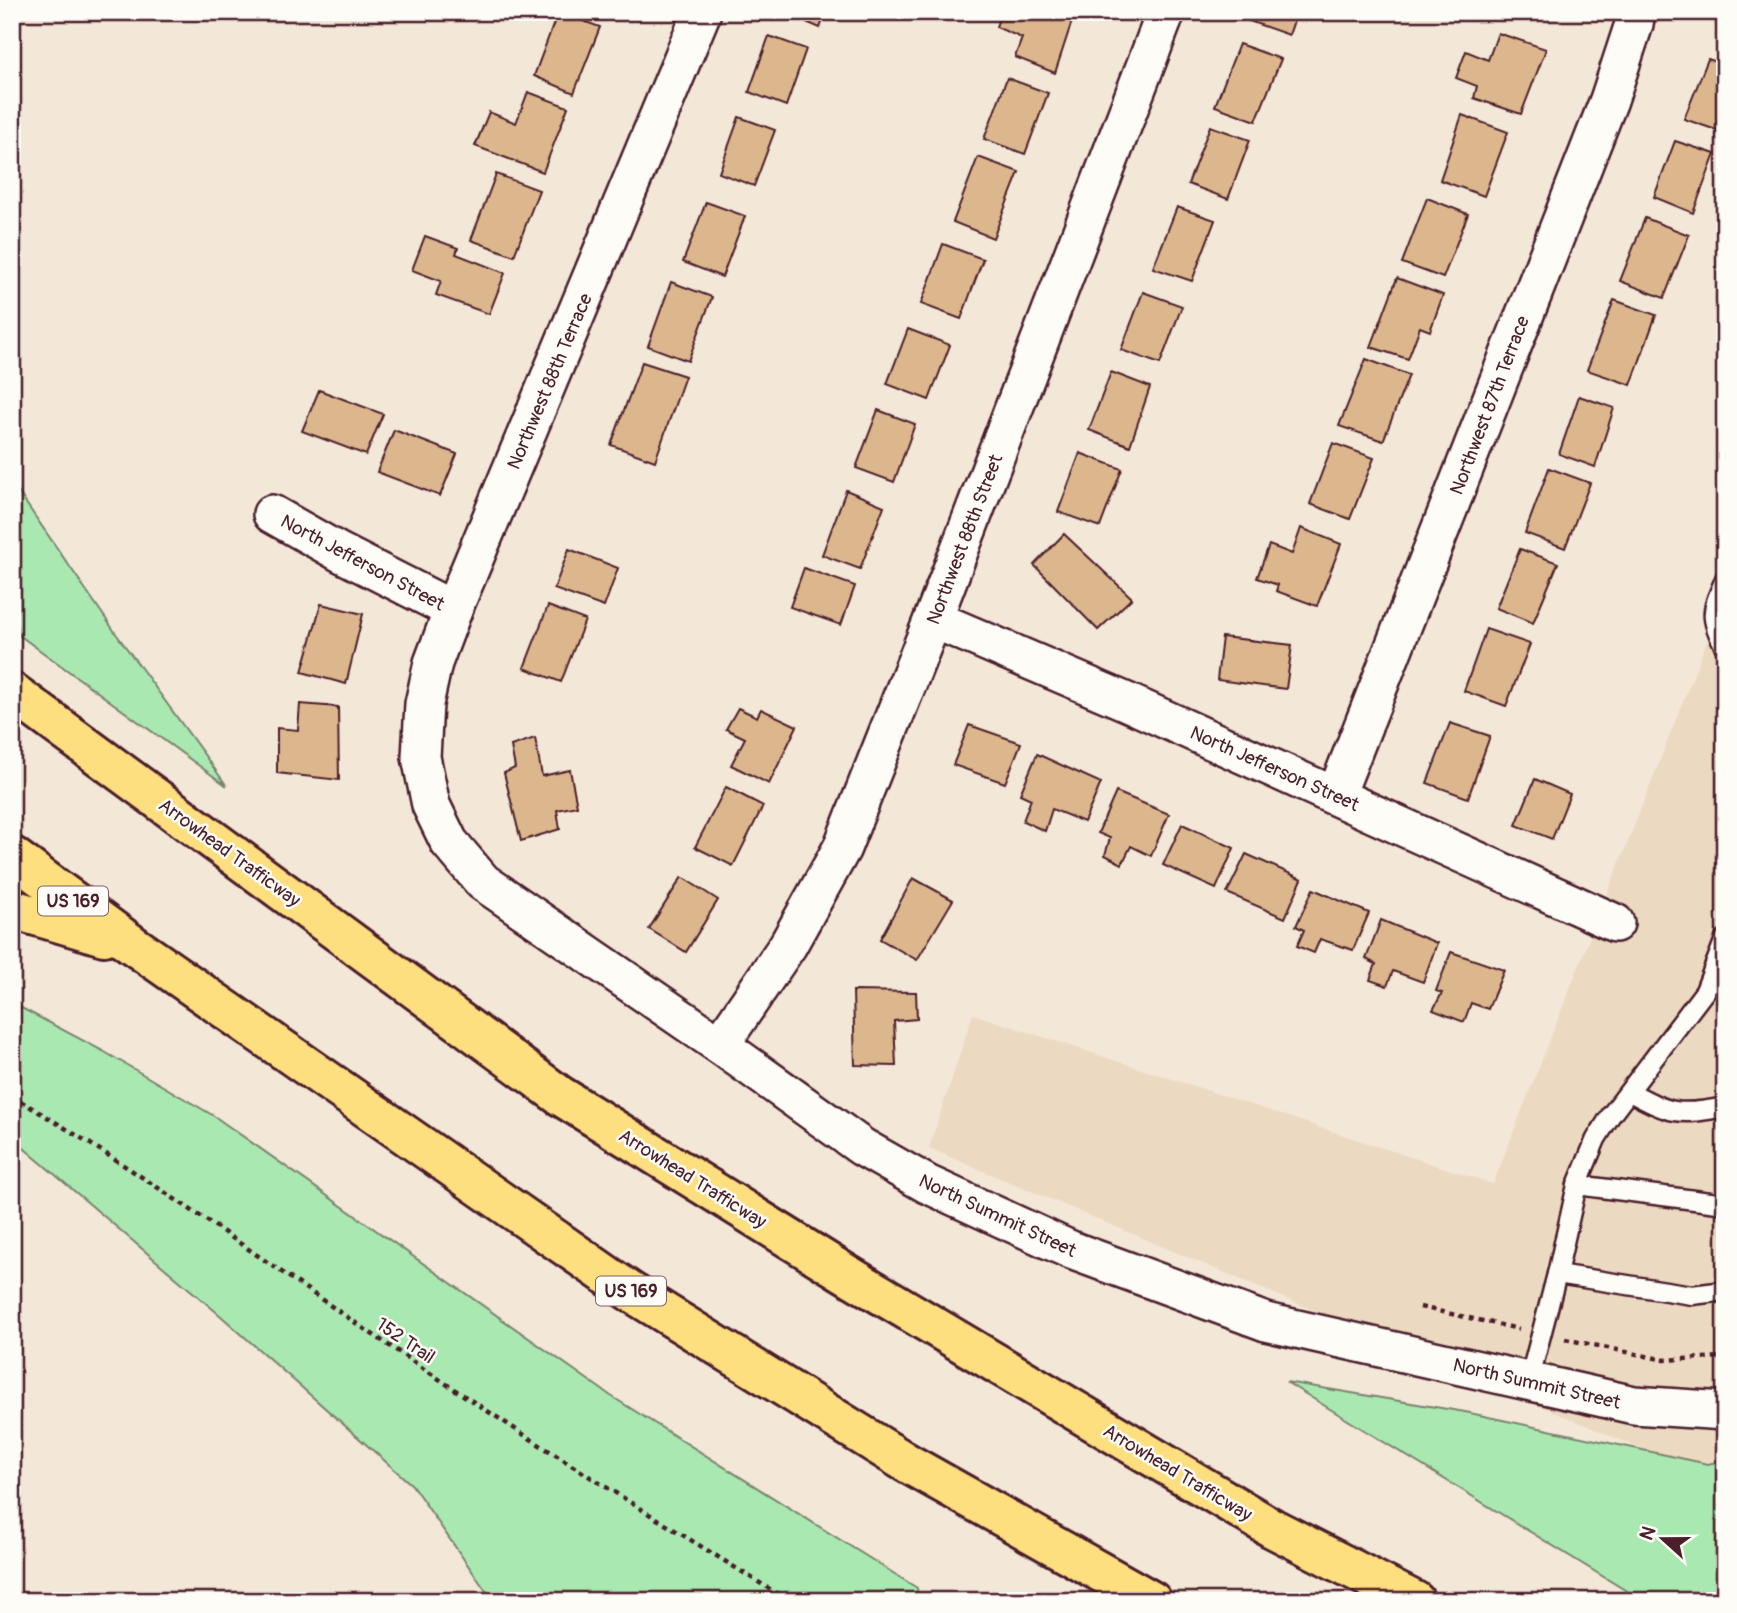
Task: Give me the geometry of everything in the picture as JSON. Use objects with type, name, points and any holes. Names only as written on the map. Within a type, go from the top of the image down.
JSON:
[{"type":"highway","name":"Arrowhead Trafficway","points":[[12,692],[559,1096],[843,1272],[1260,1521],[1415,1601]]},
{"type":"highway","name":"US 169","points":[[12,856],[133,945],[631,1292],[907,1463],[1152,1601]]},
{"type":"highway","points":[[12,908],[133,945]]},
{"type":"street","name":"Northwest 88th Terrace","points":[[421,757],[424,704],[433,663],[702,12]]},
{"type":"street","name":"Northwest 88th Street","points":[[720,1045],[788,945],[842,848],[1166,12]]},
{"type":"street","name":"Northwest 87th Terrace","points":[[1336,795],[1609,100],[1636,12]]},
{"type":"street","name":"North Jefferson Street","points":[[272,514],[453,610]]},
{"type":"street","name":"North Jefferson Street","points":[[933,619],[1336,795],[1615,923]]},
{"type":"street","name":"North Summit Street","points":[[421,757],[430,805],[449,842],[482,882],[720,1045],[862,1147],[928,1184],[1071,1250],[1266,1322],[1634,1405],[1725,1411]]},
{"type":"lane","points":[[1725,579],[1712,611],[1717,632],[1725,647]]},
{"type":"lane","points":[[1529,1381],[1577,1185],[1596,1139],[1611,1115],[1705,991],[1725,939]]},
{"type":"lane","points":[[1630,1092],[1659,1108],[1688,1114],[1725,1107]]},
{"type":"lane","points":[[1577,1185],[1717,1203],[1725,1201]]},
{"type":"lane","points":[[1557,1274],[1692,1295],[1725,1291]]},
{"type":"path","name":"152 Trail","points":[[12,1096],[79,1135],[421,1367],[789,1601]]},
{"type":"path","points":[[1420,1307],[1665,1360],[1725,1357]]},
{"type":"shaded area","points":[[1725,595],[1725,1484],[929,1148],[973,1014],[1493,1184]]},
{"type":"green space","points":[[12,483],[117,635],[227,786],[12,630]]},
{"type":"green space","points":[[12,1003],[103,1051],[214,1116],[611,1396],[917,1588],[918,1601],[493,1601],[412,1485],[221,1316],[12,1138]]},
{"type":"green space","points":[[1286,1382],[1465,1412],[1708,1464],[1725,1460],[1725,1601],[1643,1601]]},
{"type":"building","points":[[558,12],[600,27],[574,93],[534,76]]},
{"type":"building","points":[[783,12],[826,12],[820,28]]},
{"type":"building","points":[[1001,12],[1075,12],[1055,73],[1015,57],[1022,38],[996,27]]},
{"type":"building","points":[[1253,12],[1297,12],[1289,35],[1249,21]]},
{"type":"building","points":[[1498,33],[1546,49],[1521,114],[1474,98],[1477,86],[1456,78],[1466,51],[1488,60]]},
{"type":"building","points":[[769,36],[806,49],[786,106],[749,92]]},
{"type":"building","points":[[1239,44],[1281,59],[1256,121],[1215,106]]},
{"type":"building","points":[[1708,59],[1725,65],[1725,133],[1684,119]]},
{"type":"building","points":[[1007,78],[1048,93],[1025,154],[984,139]]},
{"type":"building","points":[[528,92],[568,107],[543,172],[475,146],[489,112],[516,123]]},
{"type":"building","points":[[1462,115],[1508,132],[1484,196],[1440,180]]},
{"type":"building","points":[[739,117],[775,130],[754,186],[719,173]]},
{"type":"building","points":[[1210,126],[1250,140],[1228,199],[1188,184]]},
{"type":"building","points":[[1675,141],[1715,154],[1693,213],[1654,197]]},
{"type":"building","points":[[978,157],[1019,172],[993,238],[953,222]]},
{"type":"building","points":[[496,174],[539,190],[514,256],[471,240]]},
{"type":"building","points":[[1427,198],[1468,214],[1443,278],[1402,263]]},
{"type":"building","points":[[706,202],[745,216],[722,277],[683,262]]},
{"type":"building","points":[[1177,207],[1215,220],[1192,281],[1153,268]]},
{"type":"building","points":[[1645,218],[1689,235],[1664,298],[1620,281]]},
{"type":"building","points":[[425,236],[458,248],[456,254],[505,273],[489,314],[436,295],[441,281],[412,270]]},
{"type":"building","points":[[943,244],[983,259],[961,319],[921,304]]},
{"type":"building","points":[[1397,278],[1443,295],[1430,331],[1420,327],[1408,359],[1371,347]]},
{"type":"building","points":[[671,282],[712,297],[688,361],[648,346]]},
{"type":"building","points":[[1143,292],[1182,306],[1160,364],[1121,350]]},
{"type":"building","points":[[1614,300],[1656,315],[1631,385],[1587,370]]},
{"type":"building","points":[[908,329],[950,345],[929,400],[887,384]]},
{"type":"building","points":[[1366,359],[1409,375],[1383,441],[1339,426]]},
{"type":"building","points":[[642,362],[685,376],[655,461],[611,445]]},
{"type":"building","points":[[1111,372],[1150,387],[1130,446],[1089,430]]},
{"type":"building","points":[[319,390],[383,414],[366,455],[302,431]]},
{"type":"building","points":[[1579,396],[1614,408],[1595,467],[1559,454]]},
{"type":"building","points":[[878,410],[915,424],[894,482],[856,468]]},
{"type":"building","points":[[394,430],[457,454],[440,496],[377,472]]},
{"type":"building","points":[[1333,443],[1374,458],[1350,519],[1310,504]]},
{"type":"building","points":[[1080,453],[1122,469],[1100,527],[1058,512]]},
{"type":"building","points":[[1549,468],[1590,483],[1565,548],[1525,533]]},
{"type":"building","points":[[846,490],[884,506],[860,569],[822,555]]},
{"type":"building","points":[[1301,528],[1341,544],[1317,606],[1276,591],[1278,585],[1257,578],[1269,545],[1292,554]]},
{"type":"building","points":[[1064,534],[1132,598],[1098,630],[1034,565]]},
{"type":"building","points":[[569,549],[618,568],[604,607],[554,589]]},
{"type":"building","points":[[1520,549],[1558,563],[1533,623],[1496,608]]},
{"type":"building","points":[[804,568],[855,586],[841,625],[790,607]]},
{"type":"building","points":[[321,604],[363,614],[346,684],[302,672]]},
{"type":"building","points":[[548,606],[585,620],[561,682],[524,668]]},
{"type":"building","points":[[1486,629],[1530,644],[1506,706],[1464,691]]},
{"type":"building","points":[[1222,637],[1292,645],[1286,689],[1217,680]]},
{"type":"building","points":[[300,704],[338,707],[339,780],[277,773],[277,728],[298,730]]},
{"type":"building","points":[[738,708],[757,717],[761,709],[797,726],[769,784],[731,765],[745,738],[726,729]]},
{"type":"building","points":[[1450,723],[1490,736],[1468,798],[1427,783]]},
{"type":"building","points":[[969,725],[1021,743],[1005,783],[953,765]]},
{"type":"building","points":[[535,738],[542,776],[570,770],[577,806],[557,810],[560,829],[521,841],[504,773],[515,768],[511,746]]},
{"type":"building","points":[[1037,754],[1101,783],[1084,822],[1052,809],[1045,831],[1023,821],[1031,799],[1020,794]]},
{"type":"building","points":[[1535,779],[1570,794],[1552,839],[1516,825]]},
{"type":"building","points":[[726,787],[763,806],[733,866],[695,847]]},
{"type":"building","points":[[1116,792],[1169,814],[1151,856],[1131,846],[1122,864],[1105,855],[1110,838],[1098,833]]},
{"type":"building","points":[[1182,824],[1234,848],[1216,889],[1163,865]]},
{"type":"building","points":[[1246,854],[1302,879],[1285,918],[1227,893]]},
{"type":"building","points":[[682,877],[718,900],[686,952],[649,929]]},
{"type":"building","points":[[913,878],[953,900],[917,960],[880,939]]},
{"type":"building","points":[[1313,889],[1369,913],[1353,950],[1320,939],[1314,953],[1297,946],[1304,930],[1296,926]]},
{"type":"building","points":[[1381,920],[1437,943],[1423,982],[1393,971],[1387,986],[1370,980],[1376,964],[1366,959]]},
{"type":"building","points":[[1451,952],[1504,970],[1488,1009],[1471,1003],[1464,1022],[1433,1010],[1442,993],[1436,991]]},
{"type":"building","points":[[853,991],[916,992],[917,1019],[894,1021],[896,1066],[855,1065]]}]
